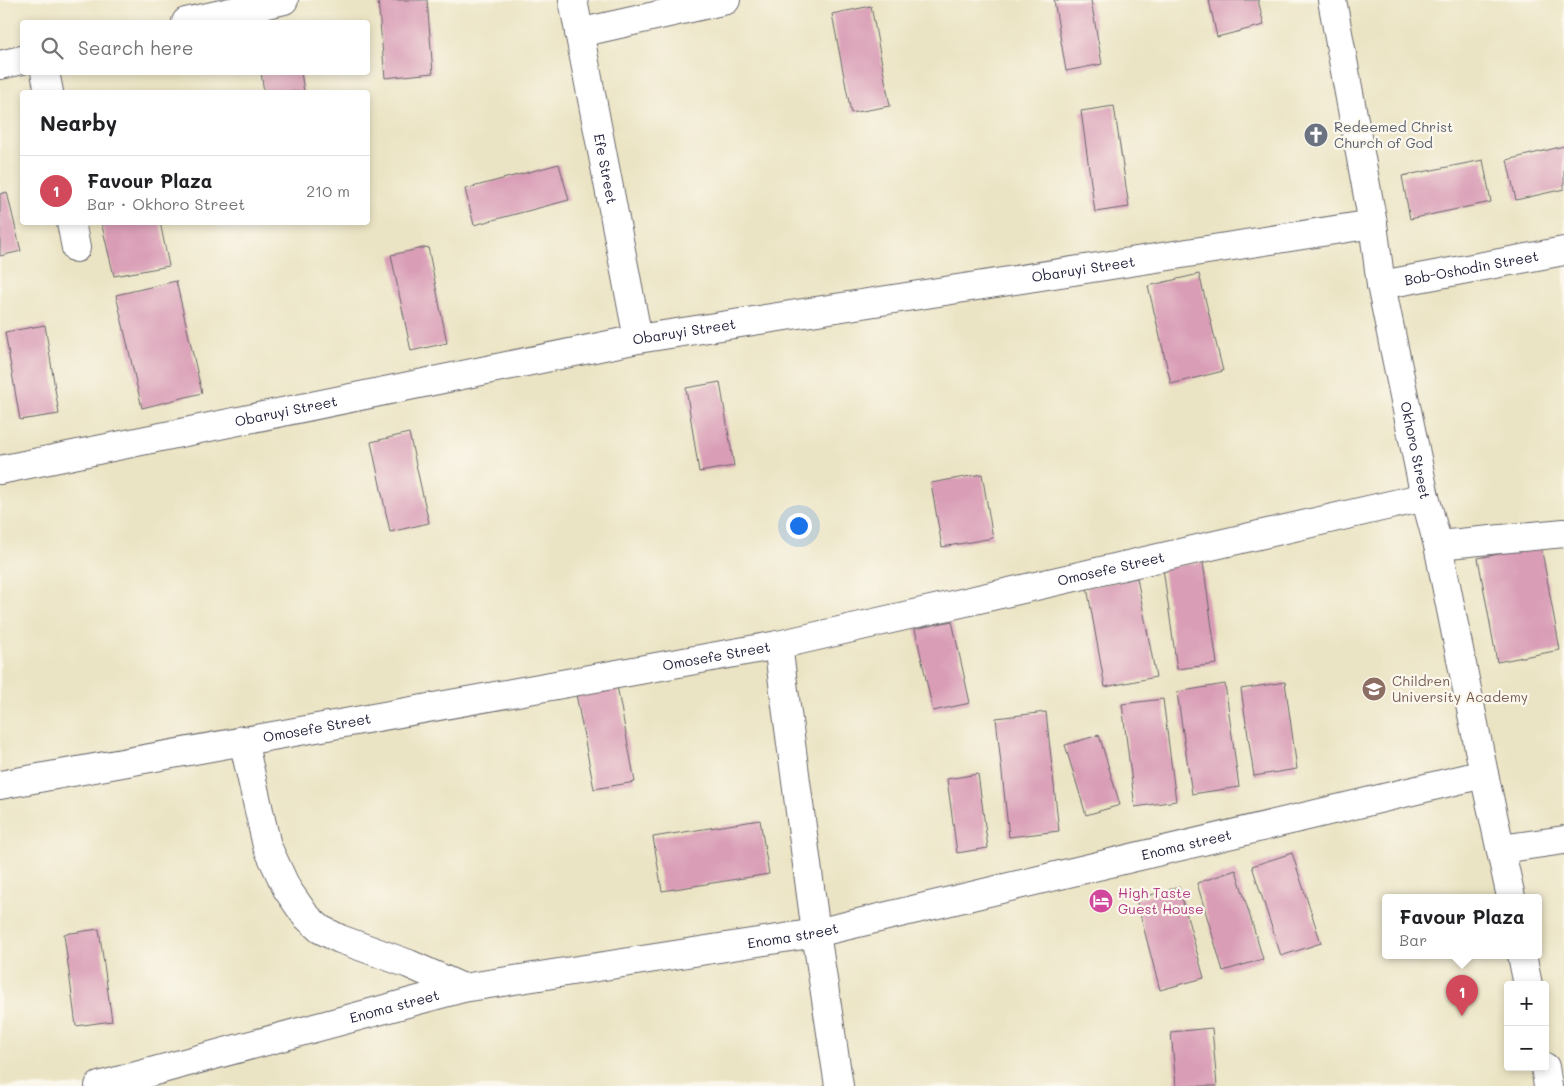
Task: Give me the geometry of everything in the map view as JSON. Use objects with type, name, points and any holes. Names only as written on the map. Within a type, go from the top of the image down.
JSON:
[{"type":"street","points":[[195,20],[284,0]]},
{"type":"street","name":"Efe Street","points":[[573,0],[638,339]]},
{"type":"street","points":[[579,33],[726,0]]},
{"type":"street","name":"Okhoro Street","points":[[1332,0],[1373,224],[1380,285],[1425,497],[1438,545],[1510,894]]},
{"type":"street","points":[[0,65],[20,60]]},
{"type":"street","points":[[46,75],[49,90]]},
{"type":"street","name":"Obaruyi Street","points":[[0,470],[638,339],[1373,224]]},
{"type":"street","name":"Bob-Oshodin Street","points":[[1380,285],[1564,250]]},
{"type":"street","name":"Omosefe Street","points":[[0,784],[778,644],[1425,497]]},
{"type":"street","points":[[1438,545],[1564,534]]},
{"type":"street","points":[[778,644],[816,933],[839,1086]]},
{"type":"street","points":[[243,740],[266,846],[287,889],[305,915],[320,929],[340,939],[372,949],[463,988]]},
{"type":"street","name":"Enoma street","points":[[99,1086],[463,988],[816,933],[1484,774]]},
{"type":"street","points":[[1501,849],[1564,840]]},
{"type":"street","points":[[1523,959],[1527,981]]},
{"type":"building","points":[[378,0],[427,0],[433,73],[385,78]]},
{"type":"building","points":[[1054,0],[1091,0],[1102,64],[1066,71]]},
{"type":"building","points":[[1209,0],[1258,0],[1264,25],[1217,37]]},
{"type":"building","points":[[871,6],[890,106],[851,113],[832,14]]},
{"type":"building","points":[[261,75],[301,75],[304,90],[264,90]]},
{"type":"building","points":[[1114,106],[1129,207],[1095,212],[1081,111]]},
{"type":"building","points":[[1564,146],[1564,189],[1516,200],[1507,160]]},
{"type":"building","points":[[1483,160],[1491,202],[1410,219],[1402,176]]},
{"type":"building","points":[[559,164],[569,200],[474,225],[465,189]]},
{"type":"building","points":[[7,192],[21,251],[0,256],[0,194]]},
{"type":"building","points":[[102,225],[161,225],[169,266],[114,276]]},
{"type":"building","points":[[428,247],[447,343],[411,351],[391,255]]},
{"type":"building","points":[[1199,274],[1223,371],[1171,384],[1148,286]]},
{"type":"building","points":[[176,281],[202,393],[142,408],[116,295]]},
{"type":"building","points":[[45,325],[59,414],[20,420],[5,332]]},
{"type":"building","points":[[720,382],[734,466],[699,472],[686,388]]},
{"type":"building","points":[[409,433],[429,523],[390,532],[371,442]]},
{"type":"building","points":[[982,474],[993,538],[942,547],[931,483]]},
{"type":"building","points":[[1541,546],[1560,650],[1497,662],[1478,558]]},
{"type":"building","points":[[1203,562],[1217,664],[1177,669],[1163,568]]},
{"type":"building","points":[[1137,578],[1156,677],[1105,687],[1087,587]]},
{"type":"building","points":[[952,621],[970,703],[933,711],[915,629]]},
{"type":"building","points":[[1285,682],[1297,769],[1254,776],[1241,689]]},
{"type":"building","points":[[1225,684],[1239,787],[1192,794],[1177,692]]},
{"type":"building","points":[[617,686],[635,782],[594,789],[576,694]]},
{"type":"building","points":[[1163,699],[1176,801],[1135,807],[1122,704]]},
{"type":"building","points":[[1046,712],[1059,831],[1009,837],[996,718]]},
{"type":"building","points":[[1099,735],[1120,805],[1086,815],[1065,745]]},
{"type":"building","points":[[978,774],[988,848],[957,853],[947,779]]},
{"type":"building","points":[[760,820],[769,874],[662,891],[653,837]]},
{"type":"building","points":[[1292,853],[1321,943],[1281,956],[1252,866]]},
{"type":"building","points":[[1236,870],[1263,959],[1223,971],[1197,883]]},
{"type":"building","points":[[1179,887],[1204,978],[1160,990],[1136,899]]},
{"type":"building","points":[[99,929],[112,1021],[76,1026],[64,934]]},
{"type":"building","points":[[1212,1028],[1217,1086],[1176,1086],[1171,1032]]},
{"type":"place","name":"Redeemed Christ Church of God","points":[[1316,135]]},
{"type":"place","name":"Children University Academy","points":[[1374,689]]},
{"type":"place","name":"High Taste Guest House","points":[[1101,901]]},
{"type":"place","name":"Favour Plaza","points":[[1462,1016]]}]
